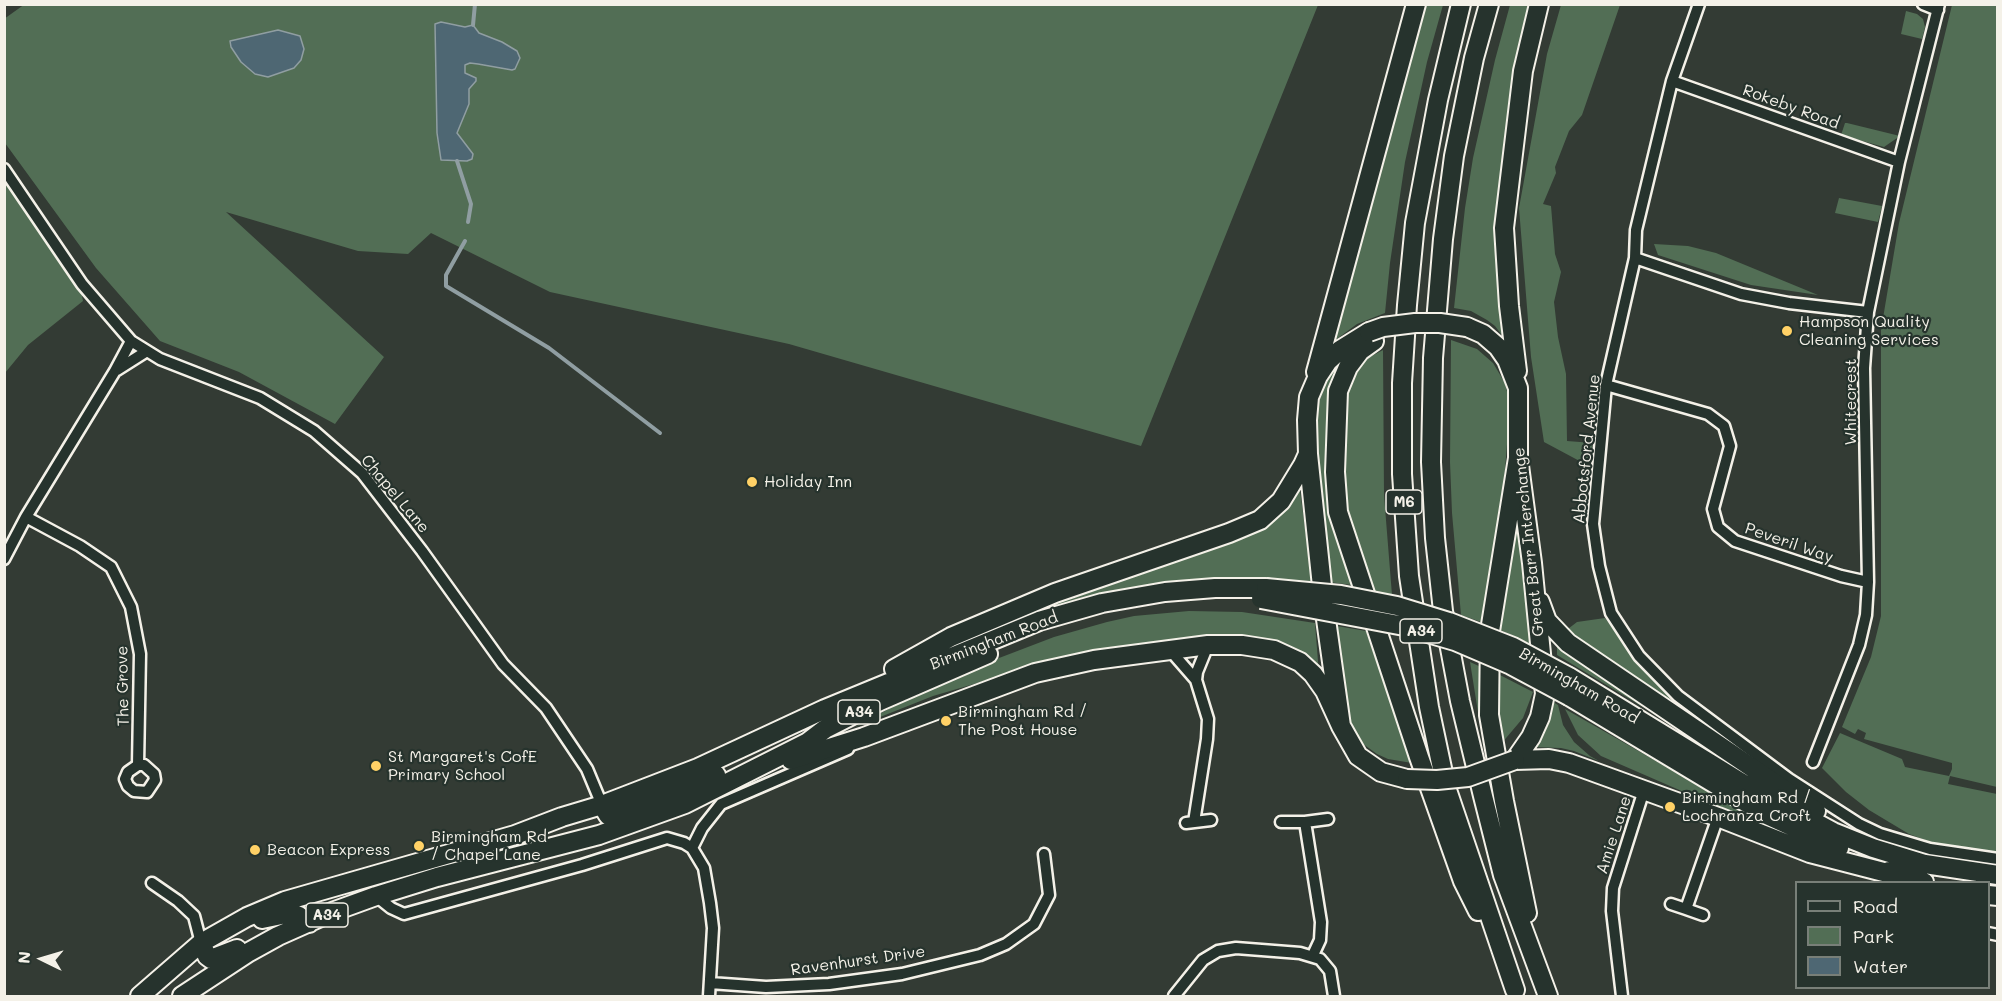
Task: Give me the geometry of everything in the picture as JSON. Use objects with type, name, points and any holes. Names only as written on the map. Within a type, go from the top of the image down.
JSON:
[{"type":"highway","points":[[1309,397],[1416,4]]},
{"type":"highway","name":"M6","points":[[1461,4],[1438,100],[1415,223],[1402,383],[1402,474],[1409,576],[1429,707],[1446,787],[1517,993]]},
{"type":"highway","name":"M6","points":[[1489,4],[1474,58],[1454,156],[1443,239],[1433,358],[1431,462],[1443,610],[1460,701],[1503,875],[1548,996]]},
{"type":"highway","points":[[1518,388],[1509,306],[1504,228],[1523,71],[1539,4]]},
{"type":"highway","name":"Great Barr Interchange","points":[[1415,323],[1440,323],[1467,327],[1483,334],[1507,360],[1518,388],[1518,458],[1545,694],[1540,717],[1531,737],[1515,760],[1468,777],[1437,780],[1407,779],[1381,772],[1358,756],[1341,726],[1324,605],[1308,454],[1306,420],[1309,397],[1318,376],[1328,361],[1340,350],[1372,337],[1383,327],[1415,323]]},
{"type":"highway","name":"M6","points":[[1372,337],[1348,367],[1338,391],[1335,472],[1338,512],[1419,757],[1463,881],[1517,993]]},
{"type":"highway","points":[[867,736],[846,730],[828,721],[951,637],[1055,593],[1229,533],[1260,520],[1281,501],[1308,454]]},
{"type":"highway","name":"M6","points":[[1518,458],[1490,631],[1490,715],[1504,801],[1540,978]]},
{"type":"highway","points":[[1534,588],[1547,621],[1568,643],[1684,719],[1769,781],[1873,848]]},
{"type":"highway","name":"Birmingham Road","points":[[1264,594],[1393,623],[1455,641],[1511,665],[1569,696],[1767,815],[1899,876],[1920,881]]},
{"type":"highway","name":"Birmingham Road","points":[[140,996],[201,942],[246,917],[285,901],[505,837],[602,805],[879,701],[1025,638],[1087,619],[1153,604],[1264,594],[1341,595],[1397,606],[1449,622],[1513,647],[1569,676],[1742,783],[1833,832],[1873,848],[1925,864],[1998,874]]},
{"type":"highway","points":[[747,773],[867,736],[1035,673],[1094,660],[1208,645],[1242,645],[1274,650],[1300,662],[1313,674],[1325,691],[1341,726]]},
{"type":"highway","name":"Birmingham Road","points":[[182,996],[221,969],[278,936],[376,896],[437,877],[599,835],[685,804],[808,742],[828,721]]},
{"type":"highway","points":[[1515,760],[1549,759],[1569,764],[1644,790],[1810,854],[1899,876]]},
{"type":"highway","points":[[220,932],[271,916],[291,913],[309,922]]},
{"type":"highway","points":[[201,942],[207,956],[211,959],[253,941],[278,936]]},
{"type":"street","name":"Abbotsford Avenue","points":[[1699,4],[1672,81],[1636,230],[1635,258],[1606,385],[1593,524],[1599,566],[1611,613],[1639,656],[1678,696],[1789,779],[1859,824],[1880,834],[1930,849],[1998,859]]},
{"type":"street","points":[[1923,4],[1938,7]]},
{"type":"street","name":"Whitecrest","points":[[1813,762],[1859,645],[1866,615],[1868,582],[1864,368],[1868,312],[1899,162],[1938,7]]},
{"type":"street","name":"Rokeby Road","points":[[1672,81],[1899,162]]},
{"type":"street","name":"Chapel Lane","points":[[4,169],[82,284],[131,341],[159,359],[260,399],[314,431],[362,473],[422,551],[502,664],[546,708],[586,769],[602,805]]},
{"type":"street","points":[[1635,258],[1740,294],[1789,303],[1868,312]]},
{"type":"street","points":[[4,559],[26,517],[131,341]]},
{"type":"street","points":[[115,370],[147,351]]},
{"type":"street","name":"Peveril Way","points":[[1606,385],[1708,414],[1725,426],[1730,446],[1713,509],[1718,527],[1735,542],[1841,576],[1868,582]]},
{"type":"street","name":"The Grove","points":[[26,517],[80,546],[111,567],[131,607],[140,654],[138,765]]},
{"type":"street","points":[[1208,645],[1196,680],[1208,723],[1207,739],[1190,822],[1211,820]]},
{"type":"street","points":[[1169,649],[1196,680]]},
{"type":"street","points":[[692,848],[702,828],[721,804],[835,756],[867,736]]},
{"type":"street","name":"Amie Lane","points":[[1622,996],[1612,911],[1612,888],[1644,790]]},
{"type":"street","points":[[1686,909],[1718,818]]},
{"type":"street","points":[[1281,822],[1328,819]]},
{"type":"street","points":[[1305,822],[1321,922],[1320,940],[1313,955]]},
{"type":"street","points":[[376,896],[382,902],[404,914],[582,865],[667,838],[684,843],[692,848],[704,868],[710,903],[713,928],[709,996]]},
{"type":"street","name":"Ravenhurst Drive","points":[[710,983],[766,987],[829,984],[902,974],[980,955],[1006,944],[1034,924],[1049,896],[1044,854]]},
{"type":"street","points":[[152,884],[178,901],[194,916],[201,942]]},
{"type":"street","points":[[1671,904],[1703,915]]},
{"type":"street","points":[[1174,996],[1203,960],[1218,951],[1236,948],[1313,955],[1320,958],[1330,970],[1334,996]]},
{"type":"green space","points":[[25,4],[1318,5],[1141,446],[789,344],[550,292],[431,233],[408,254],[358,251],[226,212],[384,357],[335,424],[239,372],[160,341],[96,268],[5,143],[4,19]]},
{"type":"green space","points":[[1425,4],[1443,5],[1427,62],[1405,162],[1385,313],[1357,324],[1330,344]]},
{"type":"green space","points":[[1510,5],[1533,5],[1513,106],[1507,342],[1495,326],[1487,320],[1471,311],[1454,308],[1473,158]]},
{"type":"green space","points":[[1561,5],[1620,5],[1582,115],[1569,131],[1555,167],[1556,173],[1543,204],[1551,206],[1555,254],[1561,272],[1554,302],[1558,337],[1566,374],[1567,441],[1593,443],[1587,465],[1544,442],[1531,357],[1519,208],[1547,54]]},
{"type":"green space","points":[[1952,5],[1997,5],[1997,787],[1950,776],[1948,784],[1997,794],[1997,852],[1936,844],[1909,834],[1869,810],[1846,792],[1822,768],[1840,733],[1902,759],[1905,767],[1949,776],[1952,769],[1952,763],[1864,739],[1866,733],[1858,729],[1855,734],[1842,727],[1871,657],[1881,616],[1881,330],[1899,223]]},
{"type":"green space","points":[[1906,11],[1917,14],[1923,19],[1925,27],[1922,39],[1901,34]]},
{"type":"green space","points":[[1845,123],[1900,136],[1884,147],[1841,135]]},
{"type":"green space","points":[[4,179],[81,291],[83,301],[28,345],[5,373]]},
{"type":"green space","points":[[1839,198],[1882,206],[1878,222],[1835,213]]},
{"type":"green space","points":[[1654,244],[1688,246],[1716,253],[1818,295],[1751,285],[1658,255]]},
{"type":"green space","points":[[1451,340],[1477,349],[1493,363],[1505,383],[1510,405],[1502,509],[1484,623],[1461,615],[1450,462]]},
{"type":"green space","points":[[1383,350],[1384,495],[1392,595],[1368,590],[1346,504],[1341,452],[1346,382],[1364,360]]},
{"type":"green space","points":[[1345,353],[1328,423],[1327,471],[1332,518],[1352,585],[1329,582],[1314,438],[1317,407],[1322,393],[1328,378]]},
{"type":"green space","points":[[1518,480],[1533,645],[1494,627]]},
{"type":"green space","points":[[1299,483],[1312,581],[1228,580],[1031,617],[999,626],[1011,616],[1217,544]]},
{"type":"green space","points":[[1189,611],[1242,612],[1315,623],[1319,674],[1284,647],[1015,672],[933,696],[855,727],[915,695],[986,663],[1054,637],[1134,616]]},
{"type":"green space","points":[[1605,618],[1642,667],[1684,711],[1564,632],[1577,622]]},
{"type":"green space","points":[[1331,625],[1366,631],[1412,763],[1388,759],[1377,754],[1359,741],[1348,725]]},
{"type":"green space","points":[[1557,644],[1739,765],[1557,655]]},
{"type":"green space","points":[[1470,662],[1481,667],[1484,731],[1481,731]]},
{"type":"green space","points":[[1496,673],[1533,692],[1523,718],[1501,744],[1496,708]]},
{"type":"green space","points":[[1553,702],[1558,705],[1563,725],[1574,742],[1599,761],[1561,748],[1532,747],[1547,724]]},
{"type":"green space","points":[[1565,709],[1784,834],[1601,756],[1578,735]]},
{"type":"water","points":[[441,22],[465,27],[473,25],[479,33],[517,51],[520,58],[515,69],[512,70],[470,63],[465,65],[465,73],[476,78],[469,89],[469,104],[457,133],[473,154],[472,159],[467,161],[441,160],[437,133],[435,24]]},
{"type":"water","points":[[278,30],[300,36],[304,49],[301,60],[294,68],[268,77],[255,74],[241,62],[231,47],[230,41]]},
{"type":"waterway","points":[[473,25],[475,4]]},
{"type":"waterway","points":[[457,161],[471,204],[468,222]]},
{"type":"waterway","points":[[465,241],[446,275],[446,286],[549,348],[660,433]]},
{"type":"place","name":"Hampson Quality Cleaning Services","points":[[1787,331]]},
{"type":"place","name":"Holiday Inn","points":[[752,482]]},
{"type":"place","name":"Birmingham Rd / The Post House","points":[[946,721]]},
{"type":"place","name":"St Margaret's CofE Primary School","points":[[376,766]]},
{"type":"place","name":"Birmingham Rd / Lochranza Croft","points":[[1670,807]]},
{"type":"place","name":"Birmingham Rd / Chapel Lane","points":[[419,846]]},
{"type":"place","name":"Beacon Express","points":[[255,850]]}]
